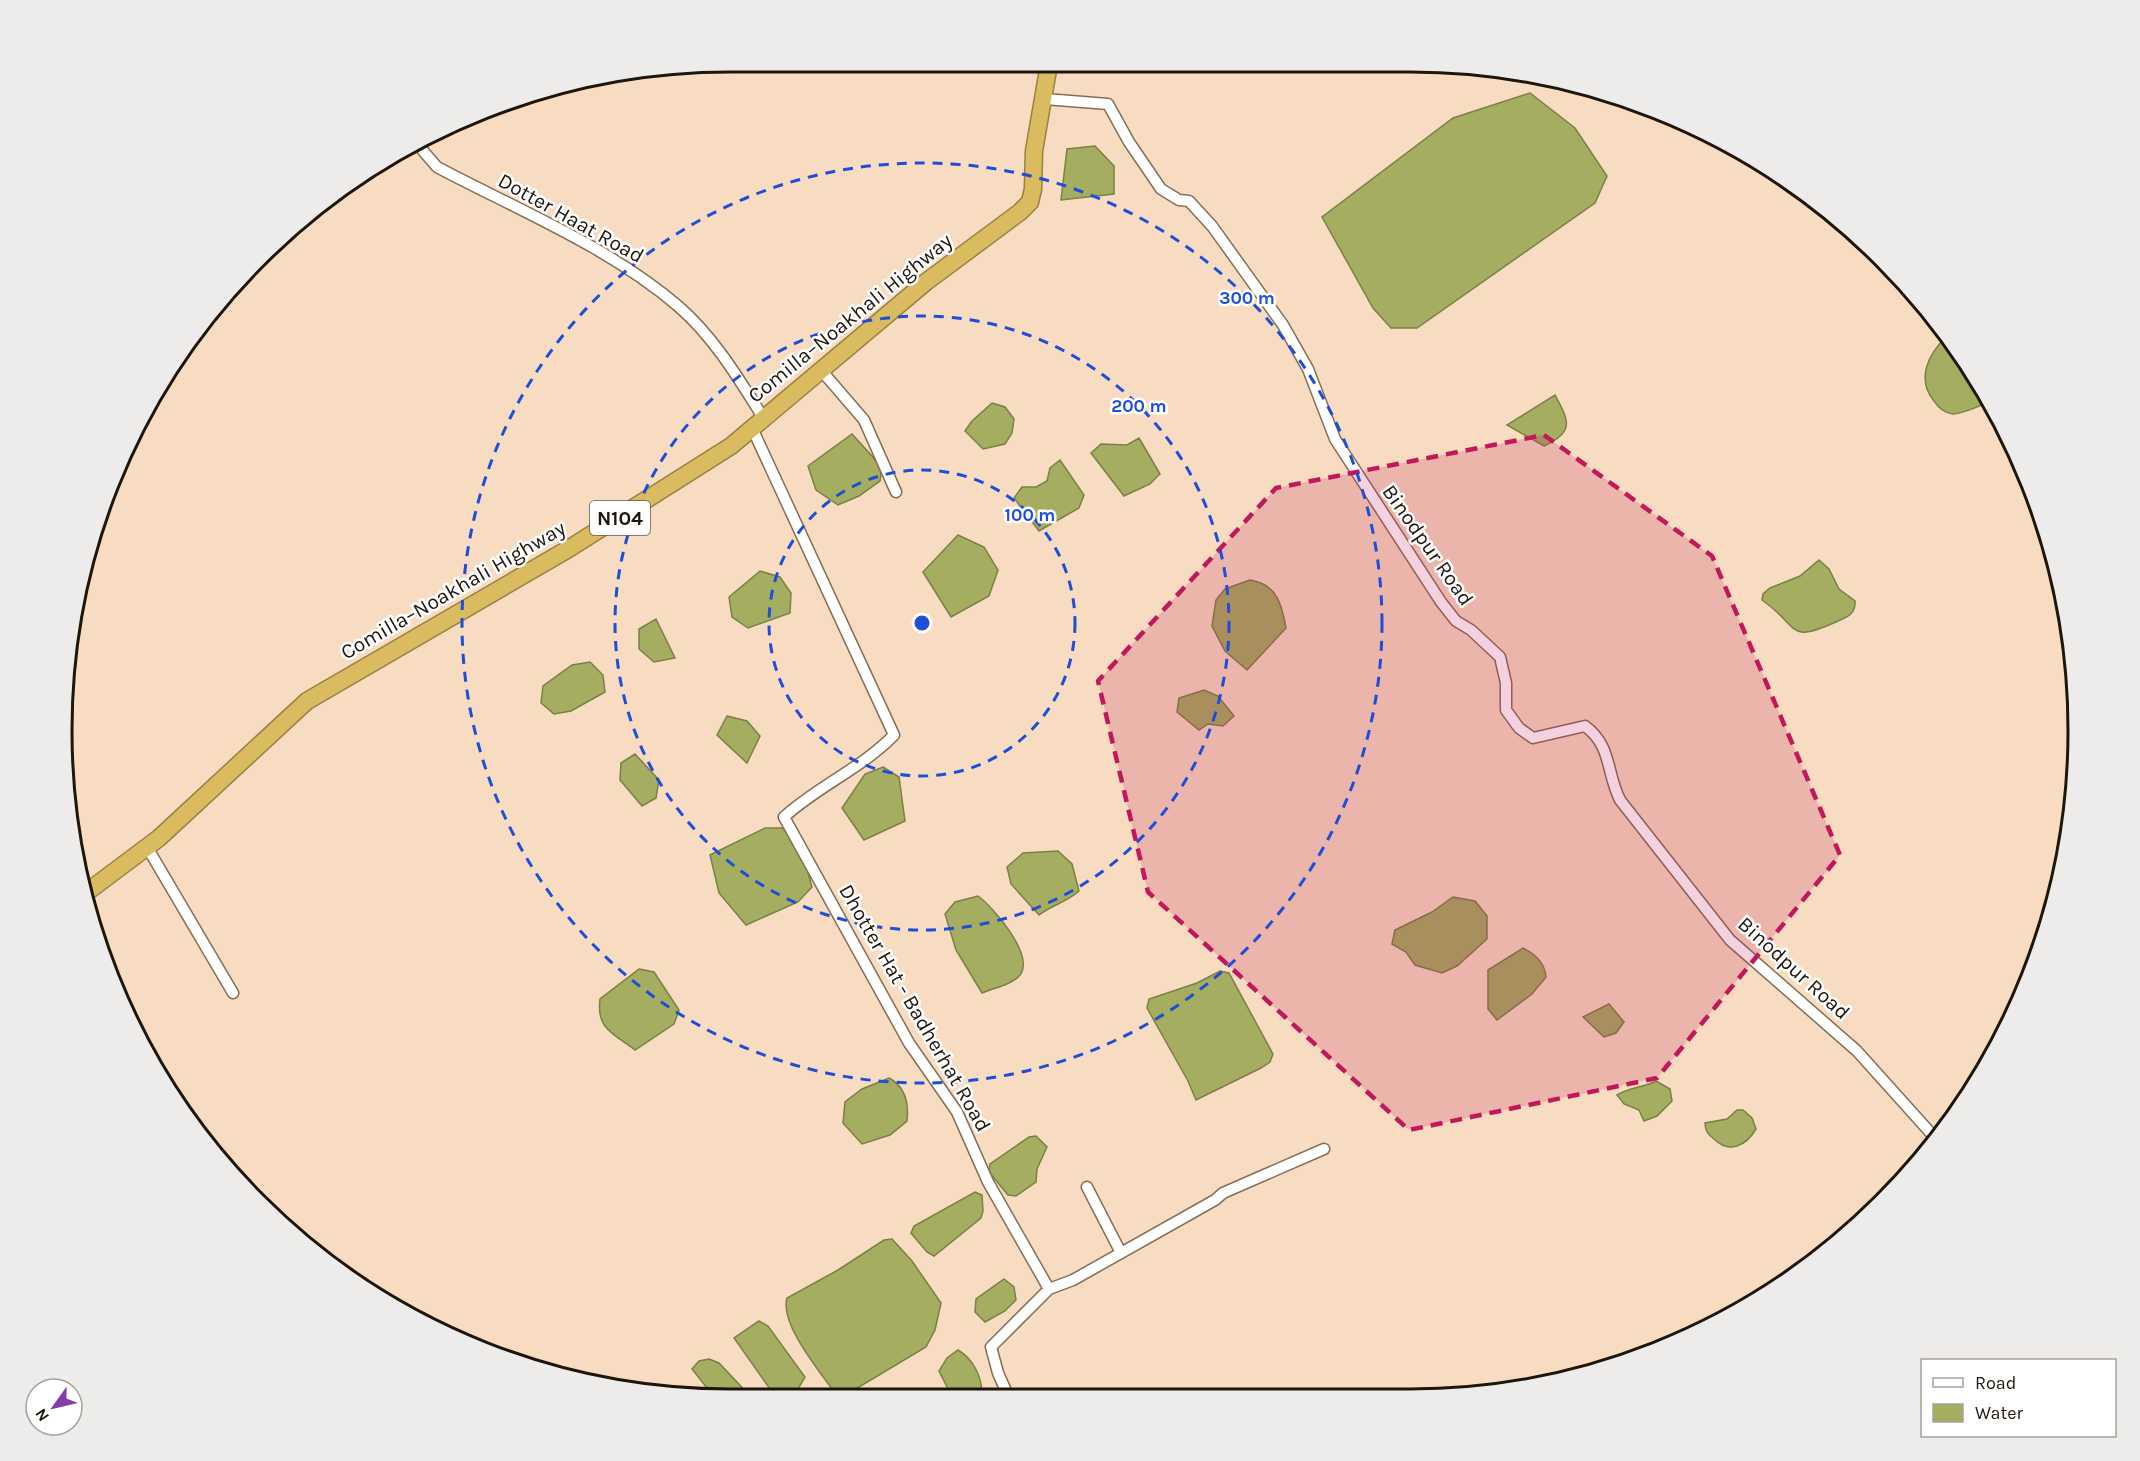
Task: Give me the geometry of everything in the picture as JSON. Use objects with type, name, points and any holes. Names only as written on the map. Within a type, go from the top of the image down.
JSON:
[{"type":"highway","name":"Comilla–Noakhali Highway","points":[[91,889],[147,847],[307,701],[628,514],[731,446],[926,282],[1030,202],[1034,151],[1048,72]]},
{"type":"street","name":"Binodpur Road","points":[[1045,99],[1108,105],[1128,142],[1161,189],[1179,200],[1189,201],[1212,226],[1283,325],[1308,369],[1335,439],[1353,470],[1456,621],[1471,630],[1500,657],[1506,683],[1506,710],[1519,728],[1533,738],[1585,726],[1594,732],[1605,747],[1613,787],[1620,800],[1730,940],[1857,1051],[1931,1133]]},
{"type":"street","name":"Dotter Haat Road","points":[[422,149],[437,167],[617,261],[679,307],[727,360],[758,423]]},
{"type":"street","points":[[821,370],[864,420],[896,492]]},
{"type":"street","name":"Dhotter Hat - Badherhat Road","points":[[758,423],[894,735],[880,750],[798,805],[784,817],[909,1043],[957,1112],[988,1182],[1049,1289]]},
{"type":"street","points":[[147,847],[233,993]]},
{"type":"street","points":[[1005,1389],[991,1347],[1049,1289],[1072,1280],[1120,1251],[1215,1200],[1223,1193],[1324,1149]]},
{"type":"street","points":[[1087,1187],[1120,1251]]},
{"type":"highlighted area","points":[[1544,435],[1712,556],[1840,855],[1657,1078],[1409,1130],[1148,892],[1098,681],[1276,488]]},
{"type":"water","points":[[1530,93],[1575,128],[1607,176],[1595,203],[1417,328],[1391,328],[1373,308],[1322,217],[1453,118]]},
{"type":"water","points":[[1095,146],[1114,166],[1114,194],[1061,200],[1067,149]]},
{"type":"water","points":[[1940,343],[1982,405],[1953,414],[1947,413],[1934,401],[1929,393],[1925,376],[1930,359]]},
{"type":"water","points":[[1555,395],[1564,412],[1566,425],[1565,431],[1554,441],[1544,446],[1507,425]]},
{"type":"water","points":[[992,403],[1005,407],[1014,419],[1012,433],[1005,444],[983,449],[965,431],[972,421]]},
{"type":"water","points":[[852,434],[882,467],[880,481],[859,496],[838,505],[816,490],[808,466]]},
{"type":"water","points":[[1139,438],[1160,474],[1150,484],[1124,496],[1091,453],[1101,444],[1127,445]]},
{"type":"water","points":[[1060,460],[1084,495],[1079,508],[1039,531],[1014,498],[1022,487],[1036,487],[1047,481],[1050,468]]},
{"type":"water","points":[[958,535],[984,547],[998,570],[989,596],[951,617],[923,572]]},
{"type":"water","points":[[1819,560],[1829,569],[1839,589],[1855,601],[1854,609],[1851,614],[1842,619],[1810,632],[1801,632],[1795,630],[1762,600],[1763,594],[1770,588],[1800,576]]},
{"type":"water","points":[[760,571],[780,577],[791,593],[790,613],[748,628],[732,617],[729,597]]},
{"type":"water","points":[[1250,580],[1266,586],[1277,597],[1286,628],[1247,670],[1225,651],[1212,626],[1216,600],[1225,589]]},
{"type":"water","points":[[656,619],[675,658],[654,662],[639,649],[639,629]]},
{"type":"water","points":[[590,662],[603,675],[605,692],[571,711],[554,714],[541,703],[543,686],[572,665]]},
{"type":"water","points":[[1204,690],[1218,696],[1234,716],[1223,726],[1208,724],[1199,730],[1177,712],[1179,698]]},
{"type":"water","points":[[727,716],[747,721],[760,736],[747,763],[717,735]]},
{"type":"water","points":[[635,754],[659,780],[656,798],[642,806],[620,780],[621,763]]},
{"type":"water","points":[[883,767],[899,777],[905,821],[864,840],[842,808],[865,774]]},
{"type":"water","points":[[765,828],[785,828],[800,844],[812,887],[798,902],[746,925],[719,893],[710,855]]},
{"type":"water","points":[[1058,851],[1072,864],[1079,891],[1039,915],[1011,884],[1007,867],[1023,853]]},
{"type":"water","points":[[978,896],[993,910],[1010,932],[1022,956],[1023,966],[1017,978],[982,993],[956,950],[945,914],[955,902]]},
{"type":"water","points":[[1453,897],[1475,901],[1487,916],[1487,939],[1457,966],[1442,973],[1415,965],[1406,952],[1392,944],[1395,930],[1432,912]]},
{"type":"water","points":[[1523,948],[1539,960],[1544,967],[1546,977],[1532,994],[1497,1020],[1488,1009],[1488,970]]},
{"type":"water","points":[[639,969],[654,972],[679,1010],[674,1024],[635,1050],[608,1029],[599,1009],[600,999]]},
{"type":"water","points":[[1220,971],[1229,973],[1273,1054],[1270,1062],[1261,1068],[1196,1100],[1188,1081],[1147,1008],[1149,999],[1197,983]]},
{"type":"water","points":[[1609,1004],[1624,1022],[1616,1033],[1604,1037],[1583,1017]]},
{"type":"water","points":[[889,1078],[903,1091],[907,1121],[890,1135],[862,1144],[843,1123],[845,1102],[862,1089]]},
{"type":"water","points":[[1656,1081],[1670,1089],[1672,1101],[1657,1116],[1644,1121],[1639,1110],[1624,1104],[1617,1095]]},
{"type":"water","points":[[1737,1110],[1743,1110],[1752,1118],[1756,1129],[1742,1144],[1731,1147],[1720,1144],[1709,1134],[1705,1123],[1727,1119]]},
{"type":"water","points":[[1036,1136],[1047,1147],[1037,1169],[1036,1182],[1016,1196],[1008,1195],[989,1172],[990,1164],[1029,1137]]},
{"type":"water","points":[[975,1192],[982,1195],[981,1218],[934,1256],[927,1252],[911,1233],[914,1226]]},
{"type":"water","points":[[892,1239],[912,1261],[941,1303],[935,1330],[926,1347],[856,1389],[832,1389],[796,1336],[786,1309],[787,1298],[838,1270],[884,1240]]},
{"type":"water","points":[[1004,1279],[1014,1287],[1016,1300],[1005,1311],[985,1322],[975,1312],[976,1299]]},
{"type":"water","points":[[759,1321],[768,1326],[805,1377],[798,1389],[770,1389],[734,1338]]},
{"type":"water","points":[[958,1350],[968,1358],[978,1374],[982,1389],[948,1389],[939,1371],[947,1358]]},
{"type":"water","points":[[709,1359],[719,1363],[743,1389],[707,1388],[692,1369],[699,1361]]}]
